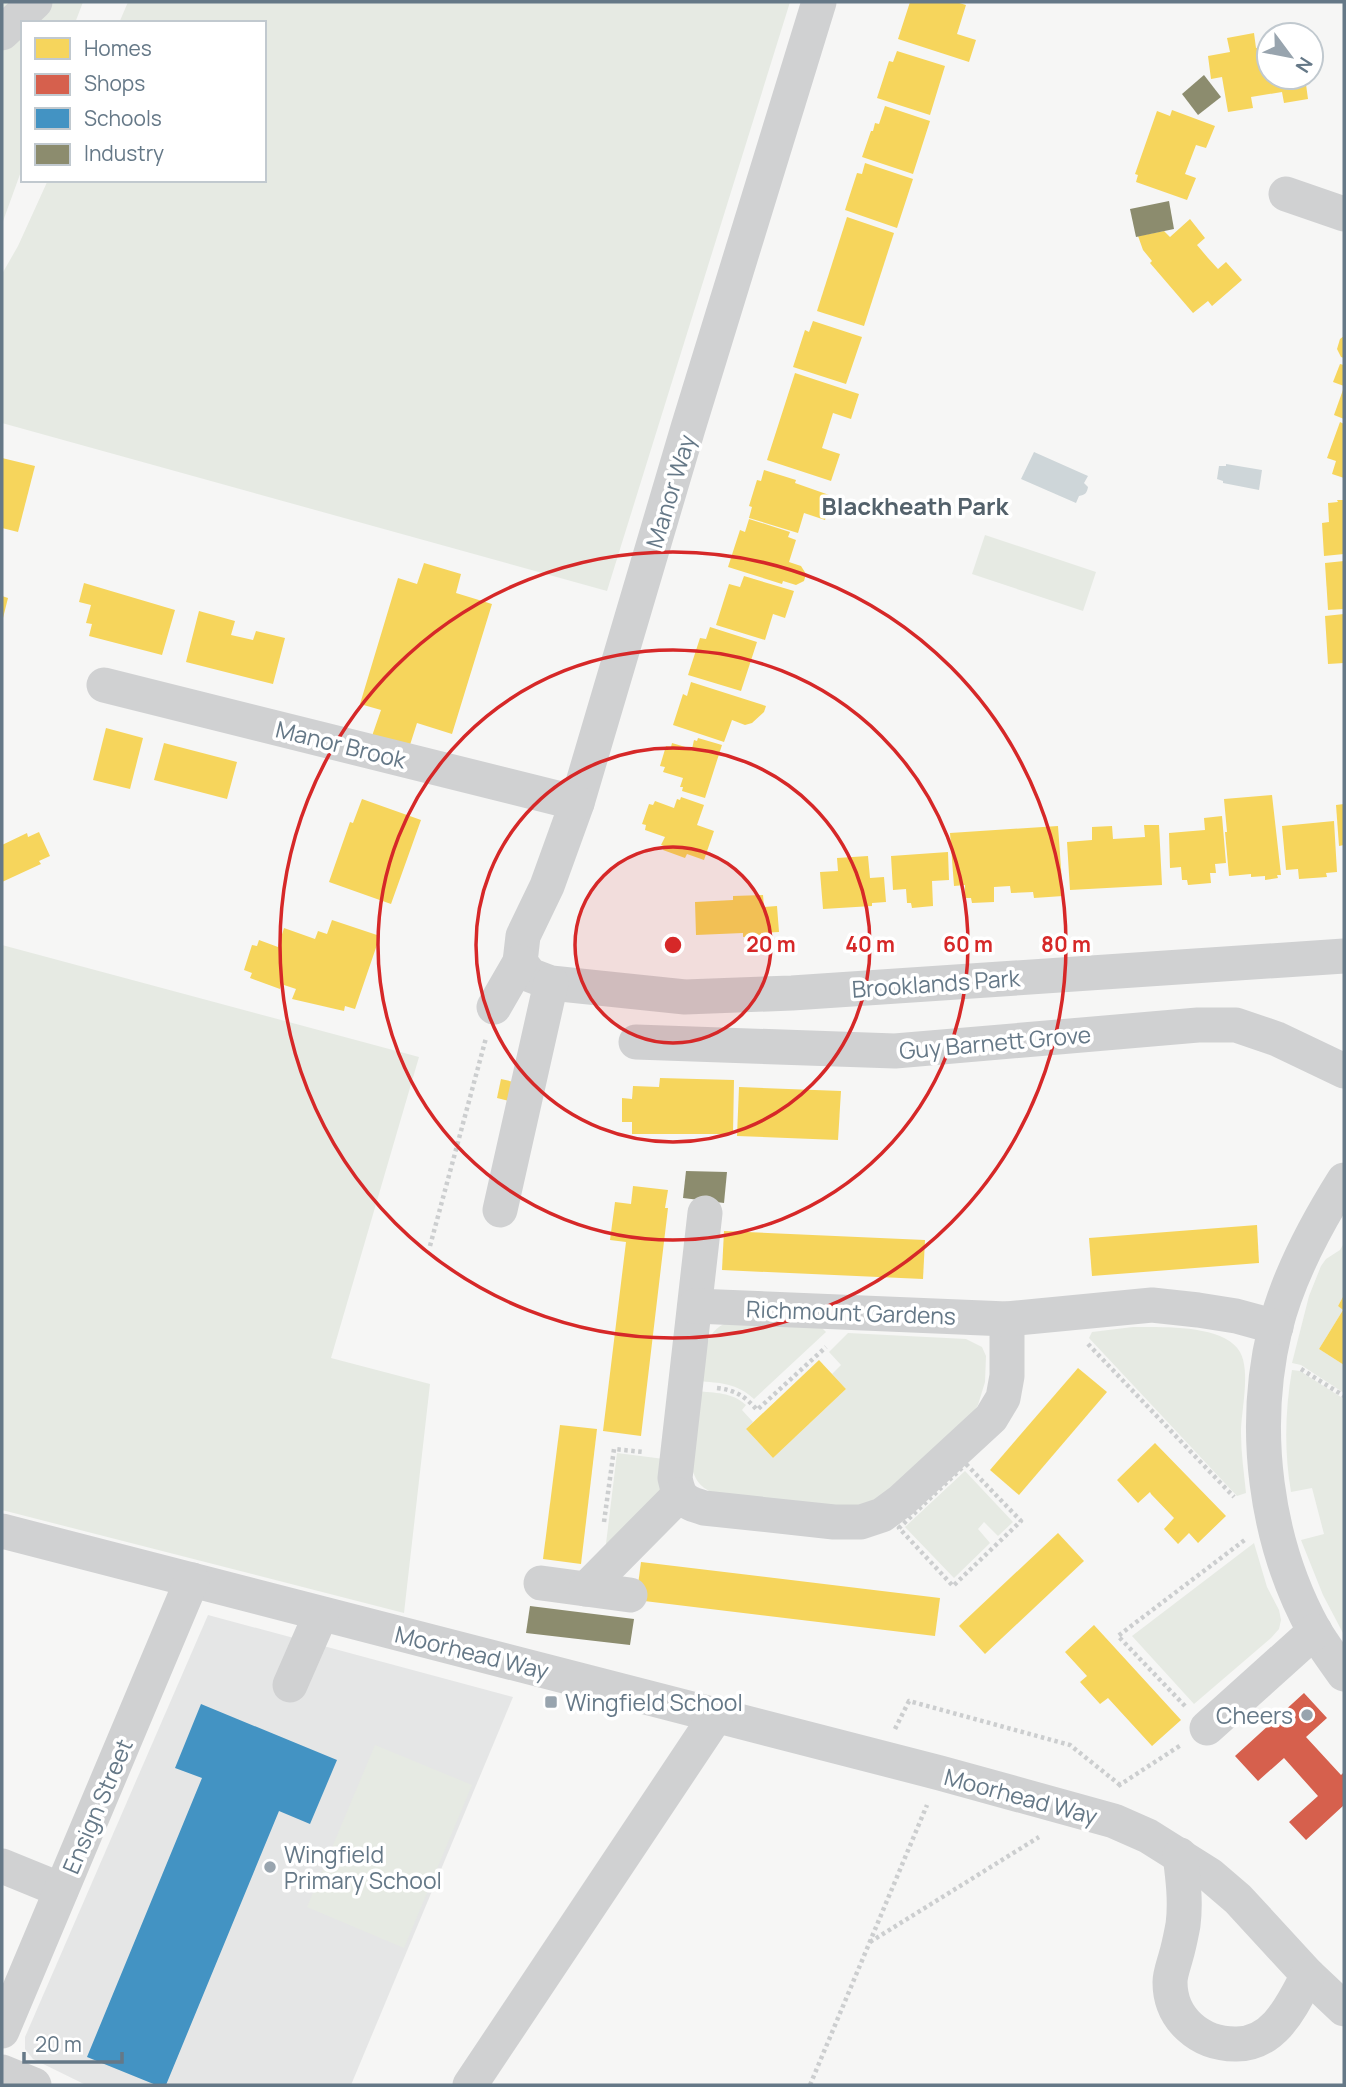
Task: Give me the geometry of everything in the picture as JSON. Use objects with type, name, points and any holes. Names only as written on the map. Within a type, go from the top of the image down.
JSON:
[{"type":"street","points":[[2,33],[35,2]]},
{"type":"street","name":"Manor Way","points":[[500,1210],[534,973],[523,936],[547,886],[577,803],[688,428],[819,2]]},
{"type":"street","points":[[1286,194],[1344,214]]},
{"type":"street","name":"Manor Brook","points":[[104,685],[577,803]]},
{"type":"street","name":"Brooklands Park","points":[[534,973],[685,997],[792,993],[1344,956]]},
{"type":"street","points":[[494,1007],[534,973]]},
{"type":"street","name":"Guy Barnett Grove","points":[[636,1042],[895,1051],[1198,1025],[1236,1025],[1277,1039],[1344,1071]]},
{"type":"street","points":[[1344,1180],[1307,1245],[1290,1285],[1276,1327],[1268,1364],[1264,1415],[1265,1457],[1272,1509],[1285,1562],[1315,1631],[1344,1674]]},
{"type":"street","points":[[705,1213],[675,1478],[679,1495],[689,1504],[704,1508],[834,1522],[861,1522],[882,1515],[901,1501],[991,1418],[1003,1398],[1007,1376],[1007,1319]]},
{"type":"street","name":"Richmount Gardens","points":[[695,1306],[1007,1319],[1152,1306],[1211,1312],[1276,1327]]},
{"type":"street","points":[[586,1589],[679,1495]]},
{"type":"street","name":"Moorhead Way","points":[[2,1531],[940,1773],[1114,1821],[1148,1836],[1210,1875],[1238,1899],[1308,1975],[1344,2009]]},
{"type":"street","name":"Ensign Street","points":[[2,2031],[191,1580]]},
{"type":"street","points":[[541,1583],[630,1595]]},
{"type":"street","points":[[290,1685],[321,1614]]},
{"type":"street","points":[[1207,1728],[1315,1631]]},
{"type":"street","points":[[470,2085],[716,1716]]},
{"type":"street","points":[[1180,1855],[1184,1884],[1183,1923],[1170,1980],[1172,2004],[1184,2023],[1202,2037],[1223,2044],[1244,2045],[1263,2038],[1283,2019],[1308,1975]]},
{"type":"street","points":[[2,1866],[61,1891]]},
{"type":"street","points":[[2,2072],[34,2085]]},
{"type":"path","points":[[430,1246],[494,1007]]},
{"type":"path","points":[[686,1385],[730,1389],[741,1394],[757,1410],[837,1336],[840,1312]]},
{"type":"path","points":[[1080,1312],[1083,1339],[1241,1505],[1272,1509]]},
{"type":"path","points":[[1294,1367],[1344,1396]]},
{"type":"path","points":[[612,1563],[600,1550],[614,1448],[677,1457]]},
{"type":"path","points":[[966,1464],[1021,1521],[953,1586],[899,1528],[966,1464]]},
{"type":"path","points":[[1108,1789],[1120,1785],[1207,1728],[1118,1636],[1272,1509]]},
{"type":"path","points":[[881,1758],[909,1701],[1070,1745],[1120,1785]]},
{"type":"path","points":[[810,2085],[940,1773]]},
{"type":"path","points":[[870,1942],[1039,1836],[1059,1805]]},
{"type":"shaded area","points":[[2,2],[83,2],[76,21],[21,21],[21,172],[2,224]]},
{"type":"shaded area","points":[[128,2],[790,2],[607,591],[2,423],[2,274],[47,182],[266,182],[266,21],[120,21]]},
{"type":"shaded area","points":[[1034,452],[1088,476],[1084,483],[1088,487],[1087,491],[1079,496],[1076,503],[1021,479]]},
{"type":"shaded area","points":[[1226,464],[1262,470],[1259,490],[1223,483],[1217,479],[1219,466]]},
{"type":"shaded area","points":[[985,535],[1096,572],[1083,611],[972,574]]},
{"type":"shaded area","points":[[2,945],[419,1057],[331,1358],[430,1384],[404,1613],[2,1510]]},
{"type":"shaded area","points":[[1344,1243],[1344,1295],[1338,1306],[1343,1310],[1319,1349],[1344,1365],[1344,1393],[1301,1365],[1292,1363],[1309,1296],[1321,1266],[1326,1259],[1340,1250]]},
{"type":"shaded area","points":[[724,1324],[818,1324],[826,1332],[754,1399],[735,1387],[698,1381],[708,1341],[717,1328]]},
{"type":"shaded area","points":[[1133,1327],[1207,1332],[1221,1336],[1240,1352],[1245,1370],[1241,1433],[1246,1493],[1237,1496],[1089,1338],[1092,1332]]},
{"type":"shaded area","points":[[848,1333],[966,1339],[982,1347],[986,1356],[985,1382],[971,1418],[899,1489],[864,1508],[724,1498],[700,1484],[692,1469],[697,1391],[729,1395],[746,1405],[742,1410],[753,1422],[746,1429],[773,1458],[846,1389],[832,1374],[841,1365],[829,1352]]},
{"type":"shaded area","points":[[1292,1370],[1300,1371],[1344,1399],[1344,1635],[1323,1595],[1301,1540],[1324,1534],[1312,1488],[1291,1492],[1286,1431]]},
{"type":"shaded area","points":[[617,1453],[664,1459],[660,1492],[605,1552]]},
{"type":"shaded area","points":[[965,1471],[1013,1522],[998,1536],[984,1522],[978,1529],[990,1543],[954,1578],[905,1527]]},
{"type":"shaded area","points":[[1254,1543],[1267,1587],[1279,1610],[1279,1629],[1194,1704],[1132,1636]]},
{"type":"shaded area","name":"Wingfield Primary School","points":[[208,1615],[513,1697],[351,2085],[86,2085],[33,2059],[25,2049],[25,2037]]},
{"type":"shaded area","points":[[375,1745],[472,1785],[404,1948],[307,1907]]},
{"type":"building: Homes","points":[[910,2],[956,2],[966,5],[957,34],[976,40],[969,62],[898,39]]},
{"type":"building: Homes","points":[[1254,33],[1255,91],[1307,91],[1308,99],[1284,103],[1282,92],[1251,97],[1253,108],[1228,112],[1222,77],[1211,79],[1208,56],[1230,52],[1227,38]]},
{"type":"building: Homes","points":[[897,51],[945,66],[930,115],[877,98],[889,61],[893,62]]},
{"type":"building: Homes","points":[[885,106],[930,121],[913,174],[862,157],[871,131],[875,123],[879,124]]},
{"type":"building: Homes","points":[[1172,110],[1215,126],[1206,148],[1196,145],[1185,174],[1196,178],[1187,200],[1136,182],[1138,175],[1135,174],[1157,111],[1170,116]]},
{"type":"building: Homes","points":[[865,163],[913,179],[897,228],[845,210],[857,173],[862,174]]},
{"type":"building: Homes","points":[[847,217],[894,233],[864,326],[817,311]]},
{"type":"building: Homes","points":[[1190,219],[1205,238],[1197,245],[1208,258],[1218,269],[1226,262],[1242,280],[1212,306],[1208,301],[1193,313],[1150,263],[1152,261],[1143,250],[1138,236],[1164,231],[1170,237]]},
{"type":"building: Homes","points":[[813,321],[862,337],[846,384],[793,367],[805,330],[809,332]]},
{"type":"building: Homes","points":[[1344,336],[1344,358],[1337,349]]},
{"type":"building: Homes","points":[[1340,364],[1344,365],[1344,386],[1333,382]]},
{"type":"building: Homes","points":[[795,373],[859,394],[851,419],[833,413],[822,448],[840,454],[831,481],[767,460]]},
{"type":"building: Homes","points":[[1344,387],[1344,419],[1334,415]]},
{"type":"building: Homes","points":[[1340,422],[1344,424],[1344,478],[1332,474],[1336,461],[1327,458]]},
{"type":"building: Homes","points":[[2,458],[35,466],[18,532],[2,528]]},
{"type":"building: Homes","points":[[764,470],[832,496],[825,520],[804,513],[798,533],[749,518],[752,507],[749,506],[757,480],[761,481]]},
{"type":"building: Homes","points":[[1337,500],[1344,500],[1344,554],[1324,556],[1322,523],[1329,522],[1328,503],[1338,502]]},
{"type":"building: Homes","points":[[749,519],[790,532],[788,537],[796,540],[789,562],[801,566],[806,574],[804,581],[796,585],[783,581],[782,584],[728,567],[740,530],[745,532]]},
{"type":"building: Homes","points":[[1344,561],[1344,609],[1328,610],[1325,563]]},
{"type":"building: Homes","points":[[424,563],[461,574],[456,593],[492,604],[452,734],[417,723],[409,748],[372,736],[381,710],[360,704],[398,578],[417,584]]},
{"type":"building: Homes","points":[[744,576],[794,591],[785,618],[773,614],[765,640],[716,625],[729,584],[740,587]]},
{"type":"building: Homes","points":[[84,583],[175,610],[162,655],[89,636],[92,624],[86,623],[91,605],[79,602]]},
{"type":"building: Homes","points":[[2,596],[8,598],[3,618],[2,618]]},
{"type":"building: Homes","points":[[199,611],[235,621],[231,635],[253,640],[256,631],[285,638],[273,684],[186,662]]},
{"type":"building: Homes","points":[[1344,614],[1344,663],[1328,664],[1325,616]]},
{"type":"building: Homes","points":[[710,627],[757,642],[741,691],[688,675],[700,638],[706,639]]},
{"type":"building: Homes","points":[[691,682],[766,706],[764,712],[752,723],[745,725],[732,720],[724,742],[673,725],[683,694],[687,696]]},
{"type":"building: Homes","points":[[106,728],[143,738],[130,789],[93,780]]},
{"type":"building: Homes","points":[[698,738],[722,745],[705,798],[682,791],[683,787],[680,787],[683,778],[663,772],[665,767],[660,766],[666,746],[671,747],[672,743],[692,749],[694,740],[697,741]]},
{"type":"building: Homes","points":[[164,743],[237,762],[227,799],[154,780]]},
{"type":"building: Homes","points":[[1272,795],[1281,875],[1265,880],[1265,876],[1251,877],[1251,874],[1229,876],[1224,799]]},
{"type":"building: Homes","points":[[681,797],[704,805],[697,825],[714,831],[704,860],[687,854],[685,858],[663,850],[664,846],[661,845],[665,837],[645,830],[646,825],[642,824],[649,804],[653,805],[655,801],[674,808],[677,799],[680,800]]},
{"type":"building: Homes","points":[[362,799],[421,820],[391,904],[329,882],[350,822],[353,823]]},
{"type":"building: Homes","points":[[1344,804],[1344,845],[1339,846],[1336,805]]},
{"type":"building: Homes","points":[[1222,816],[1226,863],[1215,864],[1216,873],[1210,873],[1211,883],[1188,885],[1187,880],[1182,880],[1181,867],[1170,868],[1169,833],[1205,830],[1204,818]]},
{"type":"building: Homes","points":[[1334,821],[1337,872],[1326,873],[1327,877],[1299,879],[1298,869],[1286,870],[1282,826]]},
{"type":"building: Homes","points":[[1144,825],[1159,825],[1162,885],[1070,890],[1067,842],[1092,840],[1092,827],[1112,826],[1113,839],[1145,837]]},
{"type":"building: Homes","points":[[1058,826],[1063,896],[1034,898],[1033,892],[1011,893],[1010,886],[994,887],[994,902],[972,903],[971,898],[965,898],[965,885],[954,886],[950,833]]},
{"type":"building: Homes","points":[[39,832],[50,856],[39,861],[41,864],[2,882],[2,845],[27,833],[28,837]]},
{"type":"building: Homes","points":[[948,852],[949,880],[932,881],[933,906],[912,908],[911,903],[907,903],[906,889],[893,890],[891,856]]},
{"type":"building: Homes","points":[[868,856],[870,878],[884,877],[886,902],[872,903],[872,906],[823,909],[820,872],[838,871],[837,858]]},
{"type":"building: Homes","points":[[763,895],[764,907],[777,906],[779,932],[743,937],[743,933],[696,935],[695,902]]},
{"type":"building: Homes","points":[[332,920],[380,936],[355,1009],[345,1006],[344,1011],[292,999],[296,989],[281,984],[280,989],[250,978],[252,973],[244,970],[252,945],[257,946],[259,940],[278,947],[284,928],[315,939],[318,931],[327,934]]},
{"type":"building: Homes","points":[[660,1078],[734,1080],[733,1134],[632,1134],[632,1122],[622,1122],[622,1098],[632,1099],[633,1086],[659,1087]]},
{"type":"building: Homes","points":[[501,1079],[518,1083],[513,1102],[497,1098]]},
{"type":"building: Homes","points":[[739,1087],[841,1091],[838,1140],[737,1136]]},
{"type":"building: Homes","points":[[633,1186],[668,1190],[641,1436],[603,1431],[626,1242],[610,1240],[615,1202],[631,1204]]},
{"type":"building: Homes","points":[[1257,1225],[1259,1263],[1092,1276],[1089,1238]]},
{"type":"building: Homes","points":[[724,1231],[925,1240],[923,1279],[722,1270]]},
{"type":"building: Homes","points":[[1344,1295],[1344,1365],[1319,1349],[1343,1310],[1338,1306]]},
{"type":"building: Homes","points":[[819,1360],[846,1389],[773,1458],[746,1429]]},
{"type":"building: Homes","points":[[1078,1368],[1107,1392],[1019,1495],[990,1470]]},
{"type":"building: Homes","points":[[560,1425],[597,1429],[581,1564],[543,1559]]},
{"type":"building: Homes","points":[[1155,1443],[1226,1516],[1198,1543],[1189,1533],[1178,1544],[1164,1529],[1174,1518],[1150,1492],[1138,1503],[1117,1480]]},
{"type":"building: Homes","points":[[1058,1533],[1084,1561],[985,1654],[959,1626]]},
{"type":"building: Homes","points":[[641,1562],[940,1598],[935,1636],[636,1600]]},
{"type":"building: Homes","points":[[1094,1625],[1181,1720],[1152,1746],[1108,1698],[1100,1704],[1080,1682],[1087,1676],[1065,1652]]},
{"type":"building: Shops","points":[[1304,1693],[1327,1718],[1306,1737],[1341,1775],[1344,1772],[1344,1805],[1306,1840],[1289,1822],[1318,1796],[1284,1758],[1258,1781],[1235,1756]]},
{"type":"building: Schools","points":[[201,1704],[337,1760],[310,1824],[279,1811],[166,2085],[156,2085],[87,2057],[202,1778],[175,1768]]},
{"type":"building: Industry","points":[[1204,75],[1221,97],[1198,115],[1182,94]]},
{"type":"building: Industry","points":[[1169,201],[1174,229],[1136,237],[1130,209]]},
{"type":"building: Industry","points":[[686,1171],[727,1172],[724,1203],[683,1198]]},
{"type":"building: Industry","points":[[530,1606],[634,1619],[630,1645],[526,1633]]},
{"type":"place","name":"Wingfield School","points":[[551,1702]]},
{"type":"place","name":"Cheers","points":[[1307,1715]]},
{"type":"place","name":"Wingfield Primary School","points":[[270,1867]]},
{"type":"district","name":"Blackheath Park","points":[[915,505]]}]
